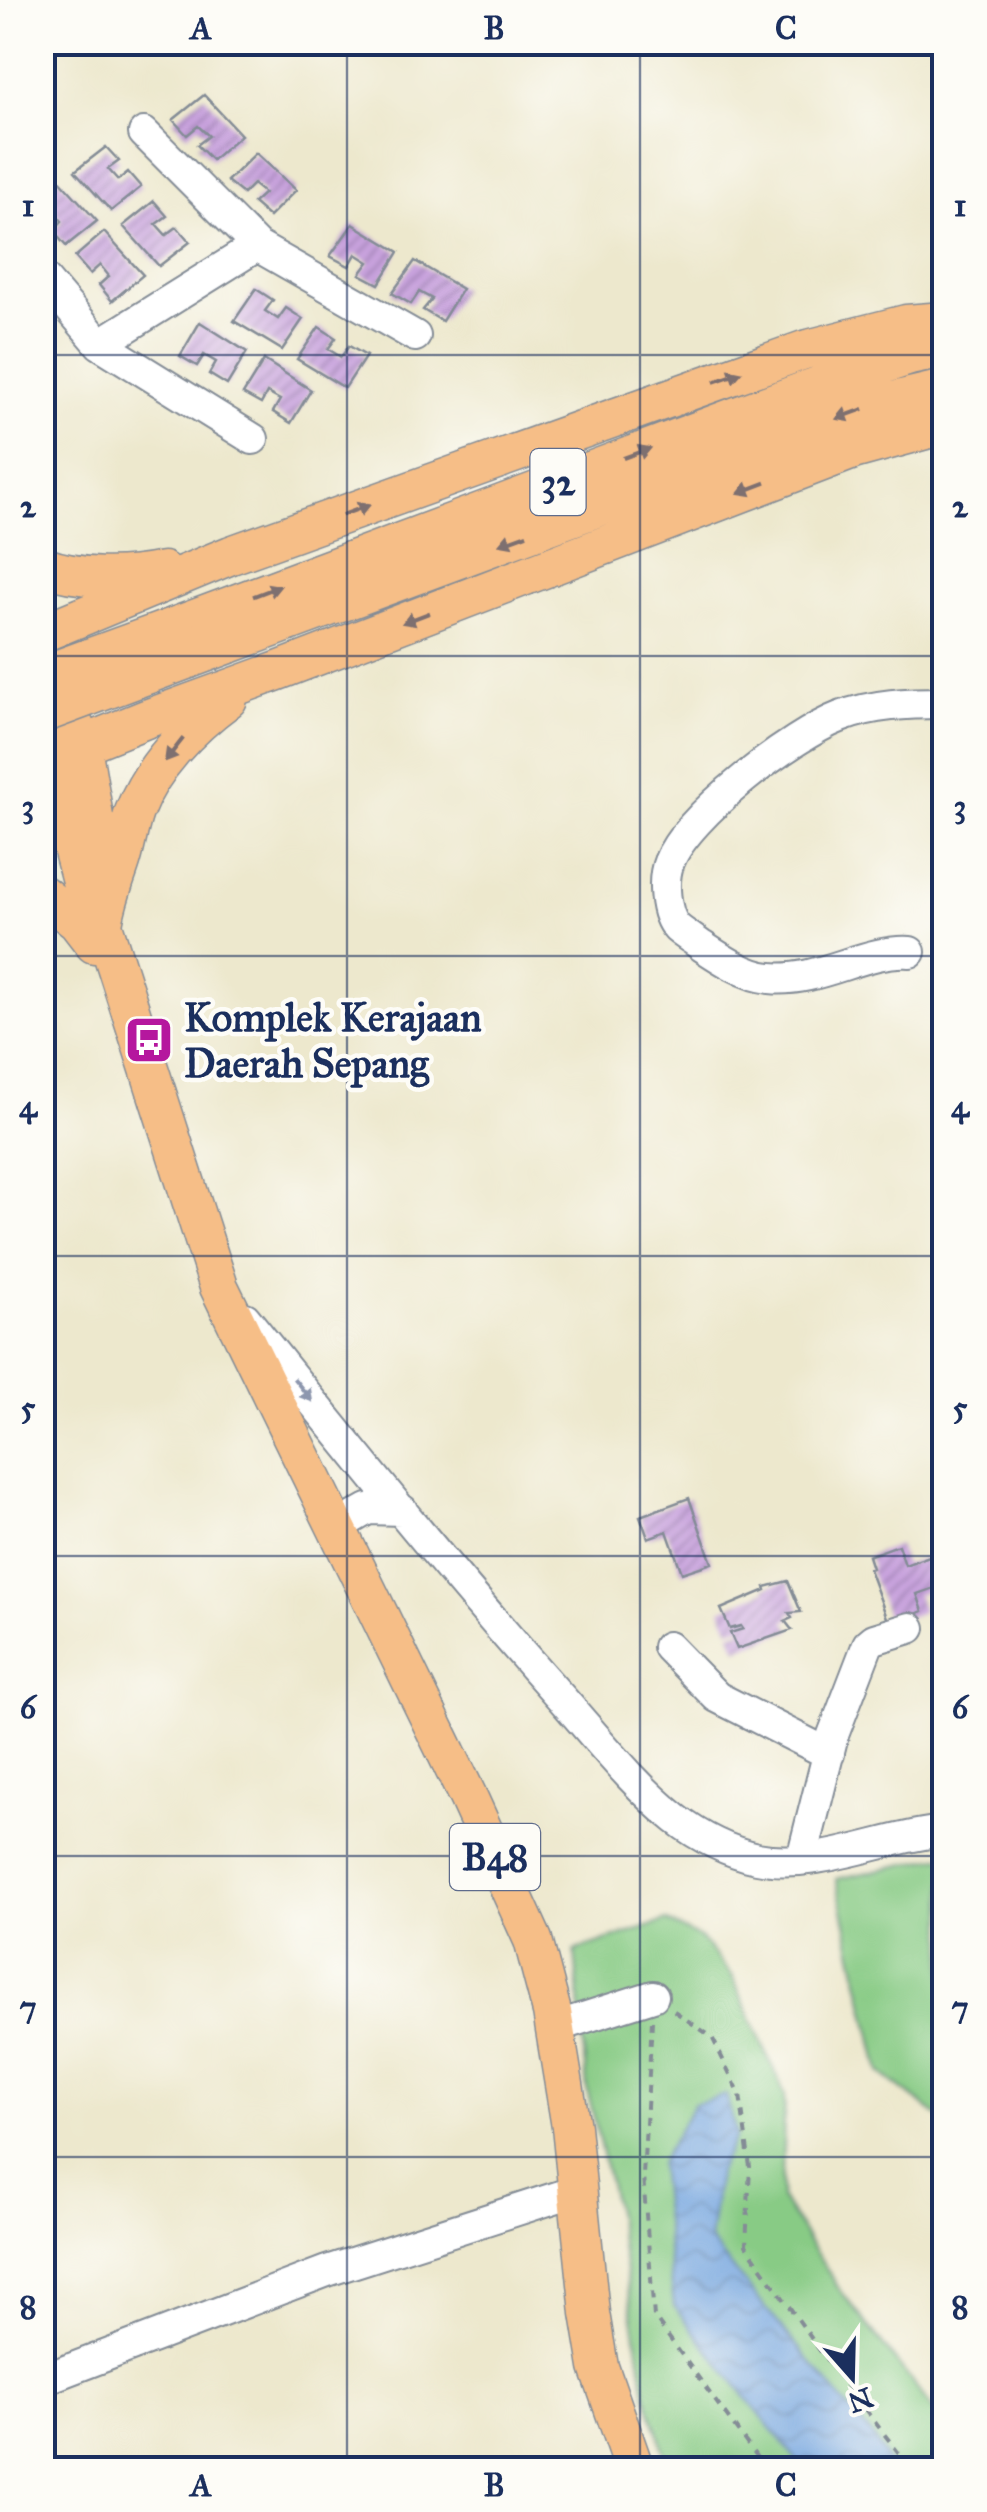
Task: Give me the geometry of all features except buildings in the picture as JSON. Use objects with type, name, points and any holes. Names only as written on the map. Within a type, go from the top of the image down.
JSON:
[{"type":"main road","points":[[43,631],[231,555],[804,350],[906,324],[944,321]]},
{"type":"main road","name":"32","points":[[42,714],[182,643],[820,385],[944,349]]},
{"type":"main road","name":"32","points":[[42,676],[182,643],[868,407],[944,388]]},
{"type":"main road","points":[[54,751],[278,672],[835,456],[944,425]]},
{"type":"main road","points":[[42,566],[68,576],[140,576],[231,555]]},
{"type":"main road","points":[[102,609],[80,637],[76,664],[88,697],[110,716],[146,719]]},
{"type":"main road","name":"B48","points":[[43,631],[54,751],[87,902],[106,910],[117,973],[219,1287],[468,1797],[533,1940],[554,2028],[571,2128],[600,2367],[635,2470]]},
{"type":"main road","points":[[106,910],[134,811],[153,777],[184,736],[226,700],[278,672]]},
{"type":"main road","points":[[42,894],[77,922],[117,973]]},
{"type":"street","points":[[144,133],[258,246],[415,336]]},
{"type":"street","points":[[100,344],[258,246]]},
{"type":"street","points":[[42,276],[100,344],[253,440]]},
{"type":"street","points":[[910,952],[893,951],[821,974],[767,978],[725,960],[675,926],[666,900],[668,864],[688,832],[736,786],[805,733],[843,716],[893,704],[944,703]]},
{"type":"street","points":[[219,1287],[536,1670],[677,1820],[729,1850],[762,1859],[860,1850],[944,1831]]},
{"type":"street","points":[[335,1528],[368,1509],[402,1510]]},
{"type":"street","points":[[802,1858],[829,1754],[868,1644],[910,1628]]},
{"type":"street","points":[[668,1647],[717,1696],[829,1754]]},
{"type":"street","points":[[554,2028],[653,1996]]},
{"type":"street","points":[[42,2380],[327,2271],[576,2191]]},
{"type":"path","points":[[653,1996],[643,2176],[654,2317],[766,2470]]},
{"type":"path","points":[[653,1996],[712,2038],[740,2095],[750,2167],[746,2246],[912,2470]]},
{"type":"green space","points":[[944,1856],[944,2121],[880,2072],[836,1879]]},
{"type":"green space","points":[[666,1921],[701,1939],[732,1976],[785,2095],[781,2198],[837,2286],[944,2423],[944,2469],[670,2469],[646,2395],[614,2205],[587,2089],[575,1951]]},
{"type":"water","points":[[726,2095],[736,2135],[718,2172],[709,2240],[875,2440],[893,2469],[804,2469],[674,2306],[659,2164],[694,2104]]},
{"type":"place","name":"Komplek Kerajaan Daerah Sepang","points":[[149,1040]]}]
